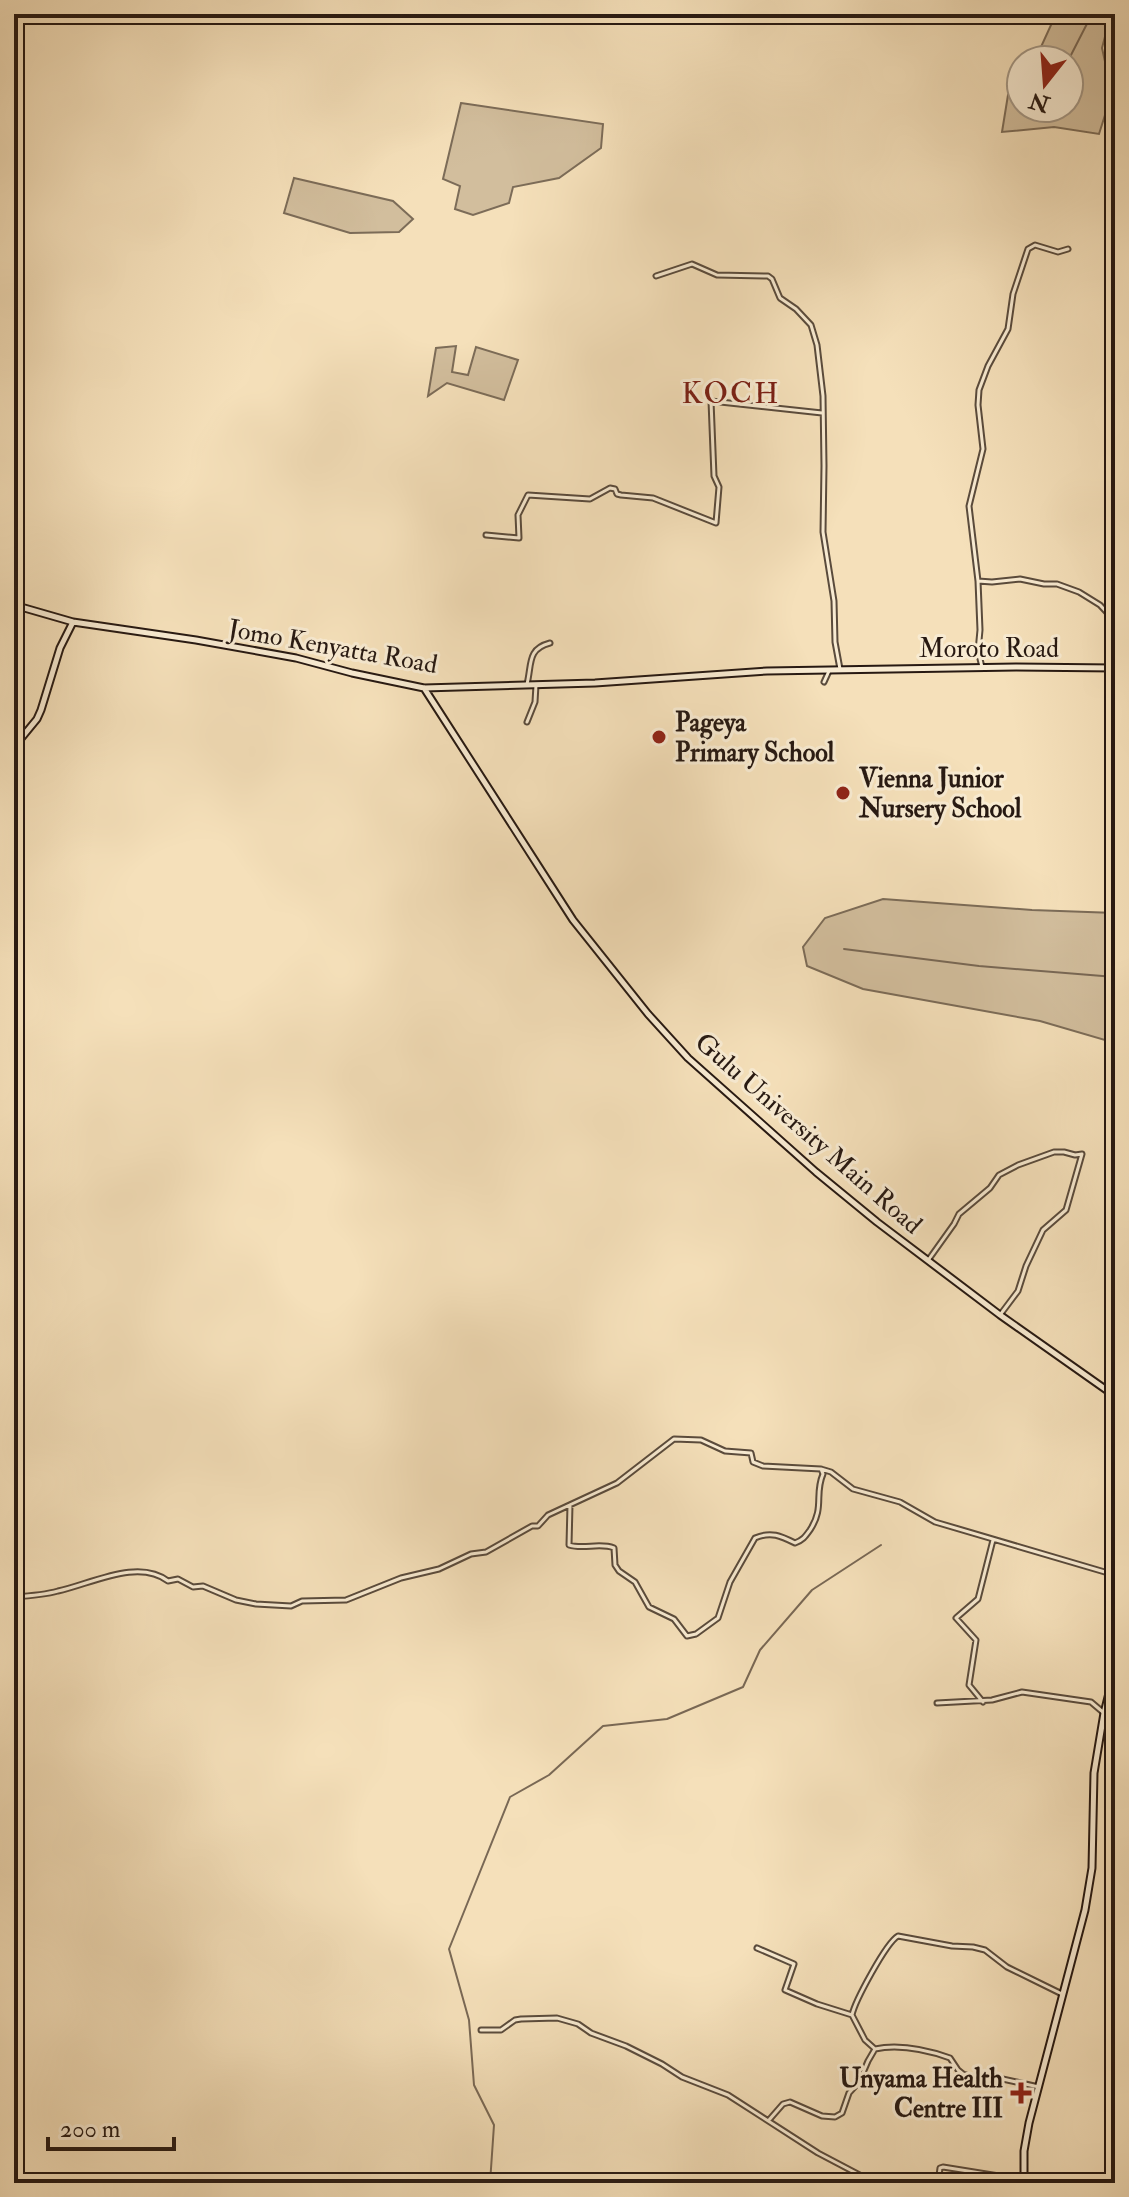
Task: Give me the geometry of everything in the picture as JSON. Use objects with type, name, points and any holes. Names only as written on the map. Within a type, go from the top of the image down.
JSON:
[{"type":"street","points":[[982,667],[978,651],[978,581],[969,506],[983,449],[979,390],[1008,329],[1017,281],[1028,249],[1035,245],[1058,252],[1068,249]]},
{"type":"street","points":[[656,276],[692,264],[717,275],[771,277],[780,298],[812,326],[822,382],[823,532],[834,601],[835,642],[840,669]]},
{"type":"street","points":[[486,535],[519,538],[518,515],[528,495],[590,499],[610,488],[621,495],[653,498],[716,523],[719,487],[714,476],[711,401],[822,413]]},
{"type":"street","points":[[978,581],[1020,579],[1057,584],[1079,592],[1100,605],[1115,621]]},
{"type":"street","name":"Jomo Kenyatta Road","points":[[14,605],[73,622],[296,658],[424,688],[595,683],[756,671],[840,669]]},
{"type":"street","points":[[14,747],[37,719],[60,648],[73,622]]},
{"type":"street","points":[[527,686],[531,657],[539,646],[550,643]]},
{"type":"street","name":"Moroto Road","points":[[840,669],[1115,668]]},
{"type":"street","points":[[824,682],[829,670]]},
{"type":"street","points":[[527,722],[535,702],[536,685]]},
{"type":"street","name":"Gulu University Main Road","points":[[424,688],[573,920],[688,1058],[849,1200],[1000,1315],[1115,1396]]},
{"type":"street","points":[[928,1260],[959,1214],[990,1188],[999,1175],[1054,1152],[1082,1154],[1066,1210],[1043,1230],[1018,1291],[1000,1315]]},
{"type":"street","points":[[14,1597],[59,1591],[122,1572],[159,1573],[168,1581],[178,1579],[193,1587],[203,1586],[236,1600],[256,1604],[291,1606],[302,1601],[346,1600],[401,1578],[439,1569],[471,1554],[486,1552],[532,1526],[538,1526],[548,1515],[617,1483],[674,1439],[701,1440],[725,1451],[751,1453],[753,1462],[763,1466],[831,1472],[853,1489],[900,1502],[935,1522],[1115,1575]]},
{"type":"street","points":[[570,1505],[569,1545],[614,1548],[615,1565],[622,1575],[635,1582],[649,1607],[674,1619],[690,1636],[718,1618],[730,1582],[755,1538],[770,1533],[795,1543],[804,1539],[819,1514],[821,1469]]},
{"type":"street","points":[[983,1702],[969,1685],[976,1640],[956,1618],[978,1599],[993,1540]]},
{"type":"street","points":[[938,2183],[942,2167],[1024,2182],[1024,2151],[1079,1935],[1092,1868],[1094,1773],[1115,1669]]},
{"type":"street","points":[[937,1703],[983,1702],[1030,1692],[1091,1702],[1104,1713]]},
{"type":"street","points":[[1039,2087],[989,2076],[966,2075],[948,2057],[929,2052],[903,2047],[875,2049],[865,2040],[852,2015],[854,2005],[889,1943],[898,1936],[985,1950],[1007,1967],[1062,1994]]},
{"type":"street","points":[[757,1948],[794,1964],[785,1990],[852,2015]]},
{"type":"street","points":[[481,2030],[501,2030],[521,2019],[557,2018],[578,2024],[591,2033],[662,2064],[682,2077],[728,2095],[818,2153],[875,2183]]},
{"type":"street","points":[[769,2120],[783,2104],[790,2102],[822,2116],[835,2117],[842,2113],[849,2093],[859,2082],[875,2049]]},
{"type":"shaded area","points":[[1056,14],[1111,14],[1102,48],[1112,93],[1099,134],[1054,127],[1002,132],[1005,114],[1005,124],[1085,124],[1085,44],[1042,44]]},
{"type":"shaded area","points":[[461,103],[603,124],[601,148],[559,178],[513,187],[509,203],[473,215],[455,209],[460,186],[443,179]]},
{"type":"shaded area","points":[[294,178],[393,201],[413,219],[399,232],[350,233],[284,213]]},
{"type":"shaded area","points":[[456,346],[452,372],[468,375],[476,347],[518,360],[504,400],[447,383],[428,396],[436,348]]},
{"type":"shaded area","points":[[883,899],[1115,913],[1115,1043],[1040,1021],[863,989],[807,966],[803,947],[825,918]]},
{"type":"waterway","points":[[1077,44],[1092,14]]},
{"type":"waterway","points":[[844,949],[979,966],[1115,977]]},
{"type":"waterway","points":[[490,2183],[494,2125],[474,2085],[469,2020],[449,1949],[510,1797],[549,1775],[603,1726],[667,1719],[743,1687],[760,1650],[812,1590],[881,1545]]},
{"type":"place","name":"Pageya Primary School","points":[[659,737]]},
{"type":"place","name":"Vienna Junior Nursery School","points":[[843,793]]},
{"type":"place","name":"Unyama Health Centre III","points":[[1021,2093]]},
{"type":"district","name":"KOCH","points":[[731,393]]}]
